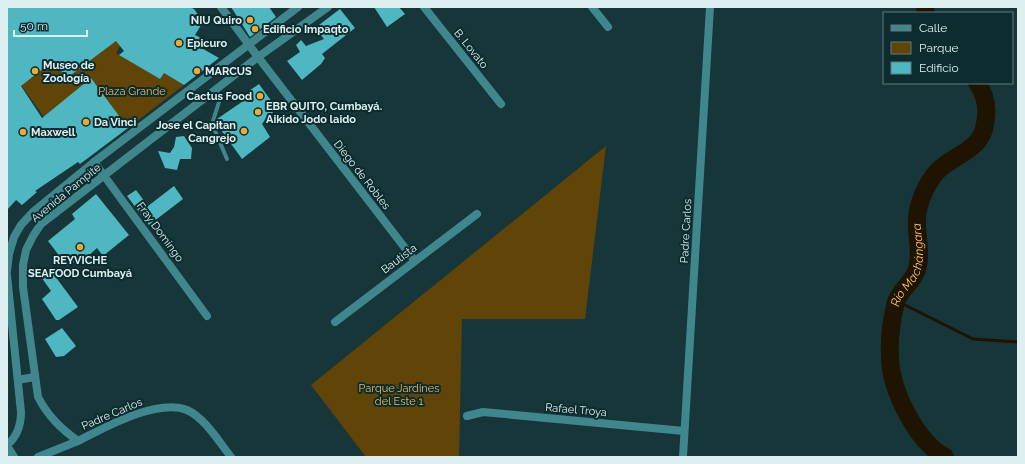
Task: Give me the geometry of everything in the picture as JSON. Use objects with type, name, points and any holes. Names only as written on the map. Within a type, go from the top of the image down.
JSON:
[{"type":"street","name":"Diego de Robles","points":[[221,7],[415,261]]},
{"type":"street","name":"Avenida Pampite","points":[[7,271],[9,254],[14,237],[21,225],[34,211],[94,162],[298,7]]},
{"type":"street","name":"Avenida Pampite","points":[[78,441],[61,429],[46,412],[38,397],[34,377],[23,287],[23,265],[26,250],[33,236],[41,224],[258,57],[328,7]]},
{"type":"street","name":"B. Lovato","points":[[424,7],[501,104]]},
{"type":"street","points":[[592,7],[608,27]]},
{"type":"street","name":"Padre Carlos","points":[[683,457],[710,7]]},
{"type":"street","name":"Fray Domingo","points":[[94,162],[207,316]]},
{"type":"street","name":"Bautista","points":[[335,322],[477,214]]},
{"type":"street","points":[[7,275],[21,422],[18,432],[7,446],[14,457]]},
{"type":"street","points":[[18,380],[34,377]]},
{"type":"street","name":"Padre Carlos","points":[[78,441],[141,413],[157,408],[174,407],[187,410],[198,418],[231,457]]},
{"type":"street","name":"Rafael Troya","points":[[467,416],[483,412],[684,431]]},
{"type":"street","points":[[38,457],[78,441]]},
{"type":"lane","points":[[217,89],[219,102],[212,124],[227,159]]},
{"type":"green space","name":"Plaza Grande","points":[[125,37],[116,53],[160,79],[164,73],[184,85],[128,128],[91,78],[44,117],[21,85],[49,64],[54,70],[58,67],[67,78],[103,51],[102,48]]},
{"type":"green space","name":"Parque Jardines del Este 1","points":[[606,146],[585,319],[462,319],[459,457],[366,457],[311,385]]},
{"type":"building","points":[[7,7],[190,7],[194,9],[203,22],[195,35],[203,39],[198,46],[219,58],[184,85],[164,73],[160,79],[119,55],[124,51],[116,41],[67,78],[58,67],[54,70],[49,64],[21,86],[42,118],[91,78],[128,128],[80,164],[78,162],[35,191],[37,192],[22,205],[16,200],[7,210]]},
{"type":"building","name":"Edificio Impaqto","points":[[231,7],[269,7],[276,17],[250,37]]},
{"type":"building","points":[[374,7],[399,7],[405,14],[387,27]]},
{"type":"building","points":[[340,9],[355,28],[322,54],[325,58],[321,64],[302,80],[287,61],[300,52],[296,45],[301,40],[306,46],[324,39],[315,28]]},
{"type":"building","name":"Jose el Capitan Cangrejo","points":[[259,84],[277,109],[267,117],[262,124],[270,137],[242,159],[216,123],[217,119],[252,95],[249,91]]},
{"type":"building","points":[[184,136],[192,148],[191,159],[180,159],[177,170],[165,168],[158,151],[170,153],[174,147],[176,137]]},
{"type":"building","points":[[174,186],[183,199],[149,225],[127,196],[136,190],[148,206]]},
{"type":"building","points":[[96,194],[129,235],[103,256],[97,248],[86,258],[84,256],[67,266],[48,241],[75,219],[72,214]]},
{"type":"building","points":[[49,268],[78,307],[59,320],[56,320],[42,299],[51,291],[39,274]]},
{"type":"building","points":[[62,328],[76,346],[64,356],[56,357],[45,339]]},
{"type":"waterway","name":"Río Machángara","points":[[925,7],[926,12]]},
{"type":"waterway","name":"Río Machángara","points":[[945,457],[924,439],[915,427],[900,398],[891,369],[890,336],[896,302],[913,278],[917,269],[919,257],[917,215],[924,193],[929,182],[938,171],[975,144],[984,129],[986,105],[983,93],[978,84]]},
{"type":"waterway","points":[[897,301],[973,339],[1018,342]]},
{"type":"place","name":"NIU Quiro","points":[[250,20]]},
{"type":"place","name":"Edificio Impaqto","points":[[255,29]]},
{"type":"place","name":"Epicuro","points":[[179,43]]},
{"type":"place","name":"Museo de Zoología","points":[[35,71]]},
{"type":"place","name":"MARCUS","points":[[197,71]]},
{"type":"place","name":"Cactus Food","points":[[260,96]]},
{"type":"place","name":"EBR QUITO, Cumbayá. Aikido Jodo laido","points":[[258,112]]},
{"type":"place","name":"Da Vinci","points":[[86,122]]},
{"type":"place","name":"Jose el Capitan Cangrejo","points":[[244,131]]},
{"type":"place","name":"Maxwell","points":[[23,132]]},
{"type":"place","name":"REYVICHE SEAFOOD Cumbayá","points":[[80,247]]}]
